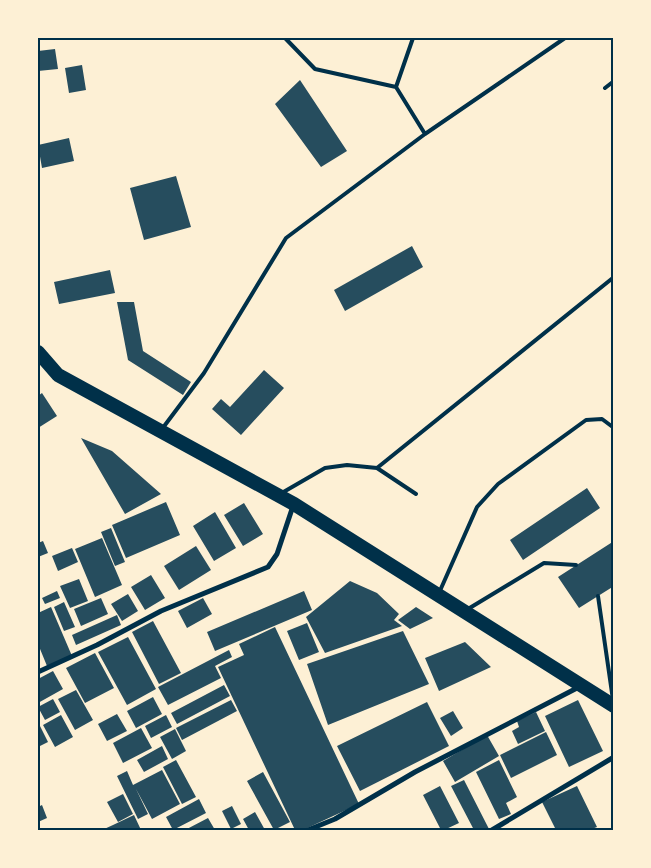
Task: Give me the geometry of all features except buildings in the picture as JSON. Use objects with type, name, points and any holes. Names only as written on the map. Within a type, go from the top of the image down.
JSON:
[{"type":"highway","points":[[38,352],[58,375],[294,504],[614,705]]},
{"type":"street","points":[[38,672],[97,645],[161,611],[268,567],[277,554],[294,504]]},
{"type":"street","points":[[308,830],[335,819],[415,772],[581,686]]},
{"type":"street","points":[[492,830],[614,757]]},
{"type":"lane","points":[[285,38],[315,69],[396,87],[425,134]]},
{"type":"lane","points":[[396,87],[413,38]]},
{"type":"lane","points":[[161,431],[204,373],[286,238],[425,134],[565,38]]},
{"type":"lane","points":[[605,88],[614,81]]},
{"type":"lane","points":[[377,468],[614,277]]},
{"type":"lane","points":[[438,595],[477,506],[498,484],[586,420],[602,419],[614,428]]},
{"type":"lane","points":[[278,495],[325,468],[347,465],[377,468],[416,494]]},
{"type":"lane","points":[[464,611],[544,563],[576,565]]},
{"type":"lane","points":[[598,596],[614,705]]}]
